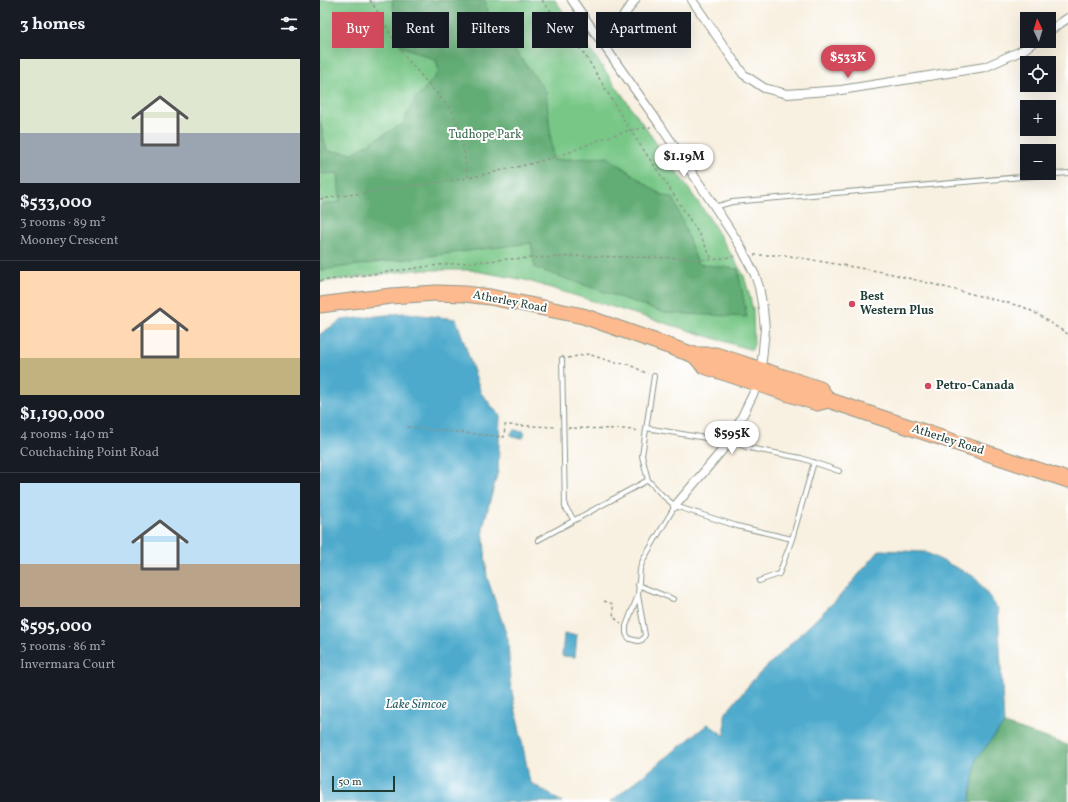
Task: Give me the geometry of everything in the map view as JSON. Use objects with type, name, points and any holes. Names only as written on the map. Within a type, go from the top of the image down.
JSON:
[{"type":"highway","name":"Atherley Road","points":[[320,305],[436,292],[490,297],[583,316],[694,355],[704,366],[760,377],[817,403],[828,400],[1068,480]]},
{"type":"street","points":[[572,0],[596,33]]},
{"type":"street","points":[[626,12],[634,0]]},
{"type":"street","points":[[692,0],[743,74],[764,88],[787,94],[841,90],[985,67],[1026,48]]},
{"type":"street","points":[[1056,26],[1068,18]]},
{"type":"street","points":[[606,48],[715,207],[745,255],[755,275],[763,309],[765,329],[760,377],[730,441],[675,506]]},
{"type":"lane","points":[[715,207],[732,202],[1068,173]]},
{"type":"lane","points":[[562,359],[566,507],[574,520]]},
{"type":"lane","points":[[654,376],[642,456],[648,480],[675,506],[737,526],[792,539]]},
{"type":"lane","points":[[646,428],[712,439]]},
{"type":"lane","points":[[730,441],[749,448],[801,458],[839,471]]},
{"type":"lane","points":[[759,581],[779,574],[792,539],[814,462]]},
{"type":"lane","points":[[538,540],[648,480]]},
{"type":"lane","points":[[638,595],[626,626],[626,635],[630,639],[638,641],[642,640],[645,635],[638,595],[640,569],[643,560],[675,506]]},
{"type":"lane","points":[[638,585],[673,599]]},
{"type":"path","points":[[370,0],[407,60],[452,111],[461,134],[468,178]]},
{"type":"path","points":[[542,0],[587,58],[630,130],[697,231],[712,260]]},
{"type":"path","points":[[320,199],[468,178],[534,164],[630,130],[660,125]]},
{"type":"path","points":[[320,281],[439,265],[509,259],[582,256],[712,260],[745,255],[784,255],[888,273],[1020,306],[1068,334]]},
{"type":"path","points":[[562,359],[588,354],[616,363],[628,364],[654,376]]},
{"type":"path","points":[[407,428],[500,437]]},
{"type":"path","points":[[604,601],[613,604],[613,616],[626,626]]},
{"type":"green space","name":"Tudhope Park","points":[[320,0],[555,0],[563,12],[532,12],[532,48],[588,48],[588,47],[710,219],[744,276],[753,309],[754,344],[752,350],[525,280],[470,270],[414,270],[320,282]]},
{"type":"green space","points":[[392,0],[485,0],[488,12],[457,12],[457,48],[513,48],[546,91],[553,160],[608,157],[660,194],[674,199],[698,264],[738,269],[747,317],[665,313],[535,268],[531,243],[320,270],[320,205],[340,202],[338,173],[320,174],[320,121],[327,151],[353,153],[402,124],[414,101],[439,72],[436,60],[406,48],[449,48],[449,12],[394,12]]},
{"type":"green space","points":[[1004,724],[1068,745],[1068,802],[970,802],[975,759]]},
{"type":"water","name":"Lake Simcoe","points":[[403,313],[456,319],[481,393],[500,416],[498,471],[483,527],[487,577],[508,639],[510,682],[530,782],[562,802],[320,802],[320,334],[342,320]]},
{"type":"water","points":[[514,430],[523,431],[525,434],[523,438],[513,437],[511,433]]},
{"type":"water","points":[[880,550],[925,552],[975,577],[998,609],[1004,724],[976,759],[970,802],[610,802],[708,724],[725,736],[725,714],[754,679],[839,597]]},
{"type":"water","points":[[564,634],[577,635],[575,657],[562,656]]},
{"type":"place","name":"Best Western Plus","points":[[852,304]]},
{"type":"place","name":"Petro-Canada","points":[[928,386]]}]
